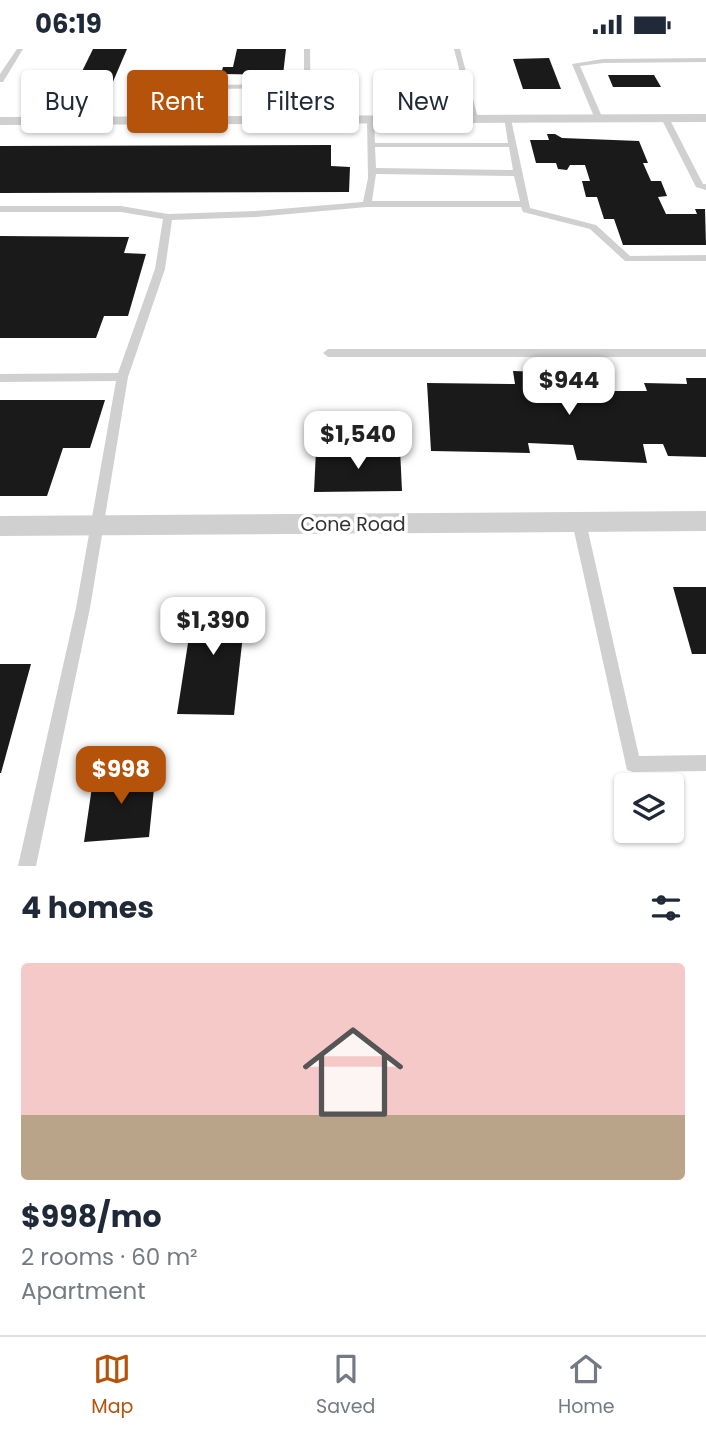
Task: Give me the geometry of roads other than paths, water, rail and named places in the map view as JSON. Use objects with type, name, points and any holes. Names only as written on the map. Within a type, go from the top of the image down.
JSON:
[{"type":"street","points":[[359,120],[706,118]]},
{"type":"street","points":[[0,121],[127,121]]},
{"type":"street","name":"Cone Road","points":[[0,526],[706,521]]},
{"type":"lane","points":[[0,80],[20,49]]},
{"type":"lane","points":[[307,49],[308,70]]},
{"type":"lane","points":[[457,49],[476,120]]},
{"type":"lane","points":[[599,119],[576,64],[603,61],[706,60]]},
{"type":"lane","points":[[665,118],[700,187],[706,187]]},
{"type":"lane","points":[[507,119],[526,211],[593,227],[628,260],[706,258]]},
{"type":"lane","points":[[367,204],[372,171],[370,120]]},
{"type":"lane","points":[[371,145],[513,145]]},
{"type":"lane","points":[[372,171],[518,173]]},
{"type":"lane","points":[[0,209],[121,209],[169,217],[256,214],[367,204],[525,204]]},
{"type":"lane","points":[[27,866],[83,608],[122,377],[160,269],[169,217]]},
{"type":"lane","points":[[328,352],[706,353]]},
{"type":"lane","points":[[0,378],[122,377]]},
{"type":"lane","points":[[579,522],[633,764],[706,763]]}]
